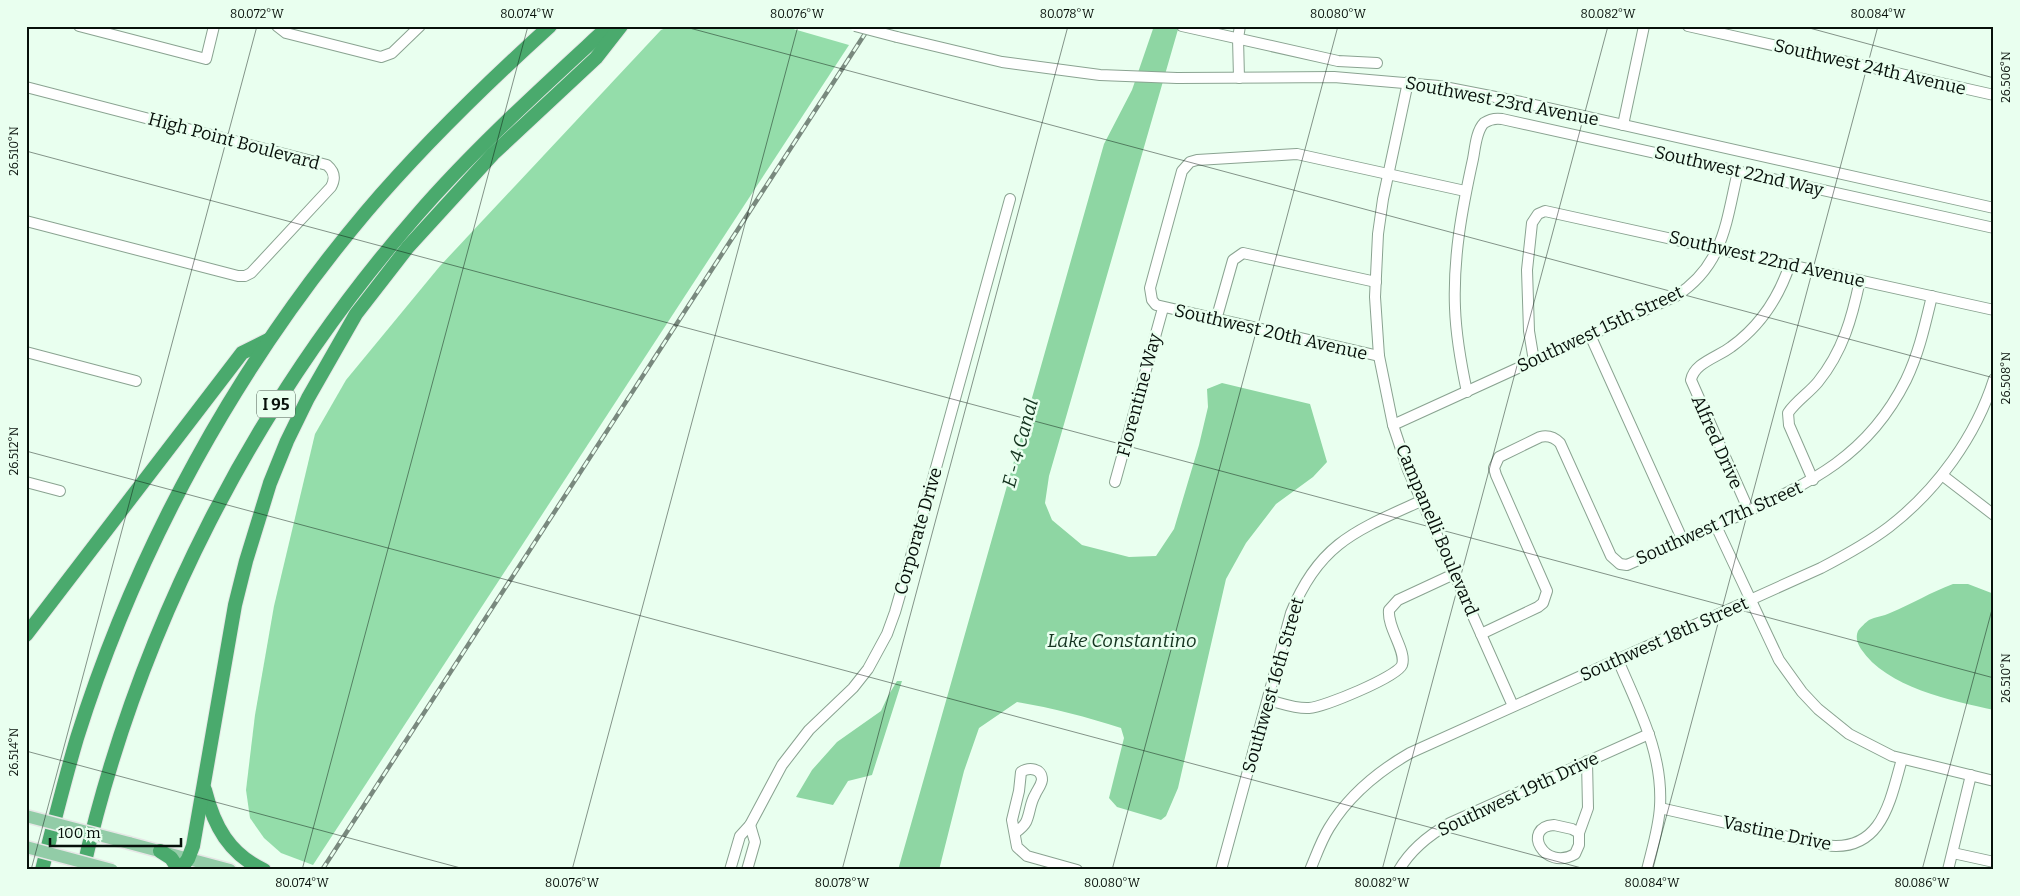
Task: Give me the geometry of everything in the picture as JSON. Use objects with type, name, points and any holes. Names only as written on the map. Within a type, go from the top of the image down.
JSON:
[{"type":"highway","name":"I 95","points":[[42,870],[78,737],[104,662],[133,590],[160,532],[217,421],[269,340],[345,238],[386,190],[467,103],[550,26]]},
{"type":"highway","name":"I 95","points":[[83,870],[95,820],[122,729],[167,612],[214,512],[277,402],[338,311],[418,213],[505,122],[609,26]]},
{"type":"highway","points":[[160,851],[183,866],[193,846],[236,605],[252,538],[270,483],[287,441],[332,353],[370,295],[428,222],[510,137],[596,58],[621,26]]},
{"type":"highway","points":[[26,635],[242,353],[269,340]]},
{"type":"highway","points":[[204,783],[212,814],[224,839],[242,857],[264,870]]},
{"type":"main road","points":[[26,816],[160,851]]},
{"type":"main road","points":[[26,847],[112,870]]},
{"type":"main road","points":[[183,866],[230,870]]},
{"type":"street","points":[[79,26],[206,59],[214,26]]},
{"type":"street","points":[[277,26],[286,33],[381,57],[392,53],[420,26]]},
{"type":"street","name":"Southwest 23rd Avenue","points":[[856,26],[1002,62],[1076,73],[1122,77],[1334,78],[1408,82],[1471,92],[1623,124],[1994,208]]},
{"type":"street","points":[[1239,78],[1238,38],[1240,26]]},
{"type":"street","points":[[1623,124],[1644,26]]},
{"type":"street","name":"Southwest 24th Avenue","points":[[1688,26],[1994,95]]},
{"type":"street","points":[[1186,27],[1338,61],[1377,63]]},
{"type":"street","name":"Campanelli Boulevard","points":[[1408,82],[1380,221],[1376,282],[1379,356],[1393,425],[1421,501],[1513,706]]},
{"type":"street","name":"High Point Boulevard","points":[[26,87],[327,165],[332,169],[334,175],[334,182],[331,187],[250,273],[245,276],[238,276],[26,220]]},
{"type":"street","name":"Southwest 22nd Way","points":[[1465,191],[1478,134],[1484,123],[1496,118],[1994,228]]},
{"type":"street","points":[[1163,308],[1152,300],[1150,288],[1182,171],[1190,162],[1298,154],[1465,191],[1454,279],[1457,338],[1467,392]]},
{"type":"street","name":"Southwest 15th Street","points":[[1393,425],[1590,336],[1688,289],[1703,274],[1719,248],[1738,171]]},
{"type":"street","name":"Corporate Drive","points":[[730,870],[740,836],[750,825],[782,765],[809,730],[853,688],[868,669],[887,634],[896,612],[1010,199]]},
{"type":"street","name":"Southwest 22nd Avenue","points":[[1534,361],[1529,331],[1527,270],[1532,223],[1541,212],[1552,211],[1994,310]]},
{"type":"street","points":[[1216,320],[1233,260],[1244,253],[1376,282]]},
{"type":"street","name":"Alfred Drive","points":[[1748,511],[1691,380],[1696,369],[1732,347],[1757,323],[1777,295],[1790,264]]},
{"type":"street","points":[[1814,480],[1789,425],[1788,413],[1817,384],[1840,349],[1852,317],[1860,280]]},
{"type":"street","name":"Southwest 17th Street","points":[[1481,634],[1538,606],[1546,597],[1547,591],[1494,468],[1499,457],[1540,437],[1556,438],[1615,561],[1627,565],[1814,480],[1852,452],[1885,415],[1906,379],[1916,356],[1932,296]]},
{"type":"street","name":"Southwest 20th Avenue","points":[[1163,308],[1379,356]]},
{"type":"street","name":"Florentine Way","points":[[1115,482],[1163,308]]},
{"type":"street","points":[[1590,336],[1683,541]]},
{"type":"street","points":[[26,352],[136,381]]},
{"type":"street","name":"Southwest 18th Street","points":[[1310,870],[1328,829],[1341,810],[1378,773],[1410,753],[1827,565],[1873,538],[1905,514],[1942,474],[1970,432],[1993,382]]},
{"type":"street","points":[[1942,474],[1994,515]]},
{"type":"street","points":[[26,482],[60,491]]},
{"type":"street","name":"Southwest 16th Street","points":[[1221,870],[1291,613],[1305,582],[1326,556],[1357,530],[1421,501]]},
{"type":"street","points":[[1716,526],[1779,660],[1802,692],[1818,710],[1850,734],[1870,746],[1902,759],[1994,780]]},
{"type":"street","points":[[1268,700],[1302,708],[1321,706],[1394,674],[1402,664],[1403,657],[1389,622],[1389,610],[1398,600],[1454,574]]},
{"type":"street","points":[[1618,660],[1650,734],[1659,771],[1660,808],[1647,870]]},
{"type":"street","name":"Southwest 19th Drive","points":[[1399,870],[1413,850],[1437,830],[1650,734]]},
{"type":"street","name":"Vastine Drive","points":[[1660,808],[1824,845],[1844,846],[1862,839],[1882,821],[1888,809],[1902,759]]},
{"type":"street","points":[[1579,833],[1588,808],[1587,761]]},
{"type":"street","points":[[1015,833],[1026,823],[1034,795],[1040,786],[1042,779],[1034,769],[1026,769],[1021,772],[1019,779],[1019,791],[1012,820],[1017,847],[1027,856],[1077,870]]},
{"type":"street","points":[[1948,870],[1971,775]]},
{"type":"street","points":[[748,870],[755,842],[750,825]]},
{"type":"street","points":[[1953,853],[1994,862]]},
{"type":"shaded area","points":[[670,26],[783,26],[849,45],[313,865],[281,853],[264,838],[250,818],[246,790],[255,715],[274,606],[315,434],[346,380],[440,266],[661,30]]},
{"type":"water","name":"Lake Constantino","points":[[1154,26],[1179,26],[1049,476],[1045,503],[1052,520],[1082,545],[1129,557],[1156,556],[1174,529],[1199,445],[1208,407],[1207,389],[1222,383],[1310,404],[1327,462],[1313,477],[1276,504],[1246,543],[1226,579],[1178,788],[1166,816],[1161,820],[1117,807],[1109,798],[1124,738],[1121,728],[1070,713],[1017,702],[979,728],[964,771],[939,870],[898,870],[1104,144],[1132,90]]},
{"type":"water","points":[[1953,584],[1968,584],[1994,594],[1994,710],[1940,697],[1903,683],[1872,662],[1858,643],[1858,631],[1869,620],[1888,614]]},
{"type":"water","points":[[897,681],[902,681],[872,775],[848,781],[833,805],[796,797],[812,770],[837,742],[881,711]]},
{"type":"railway","points":[[322,870],[870,26]]},
{"type":"water label","name":"E - 4 Canal","points":[[1020,443]]}]
